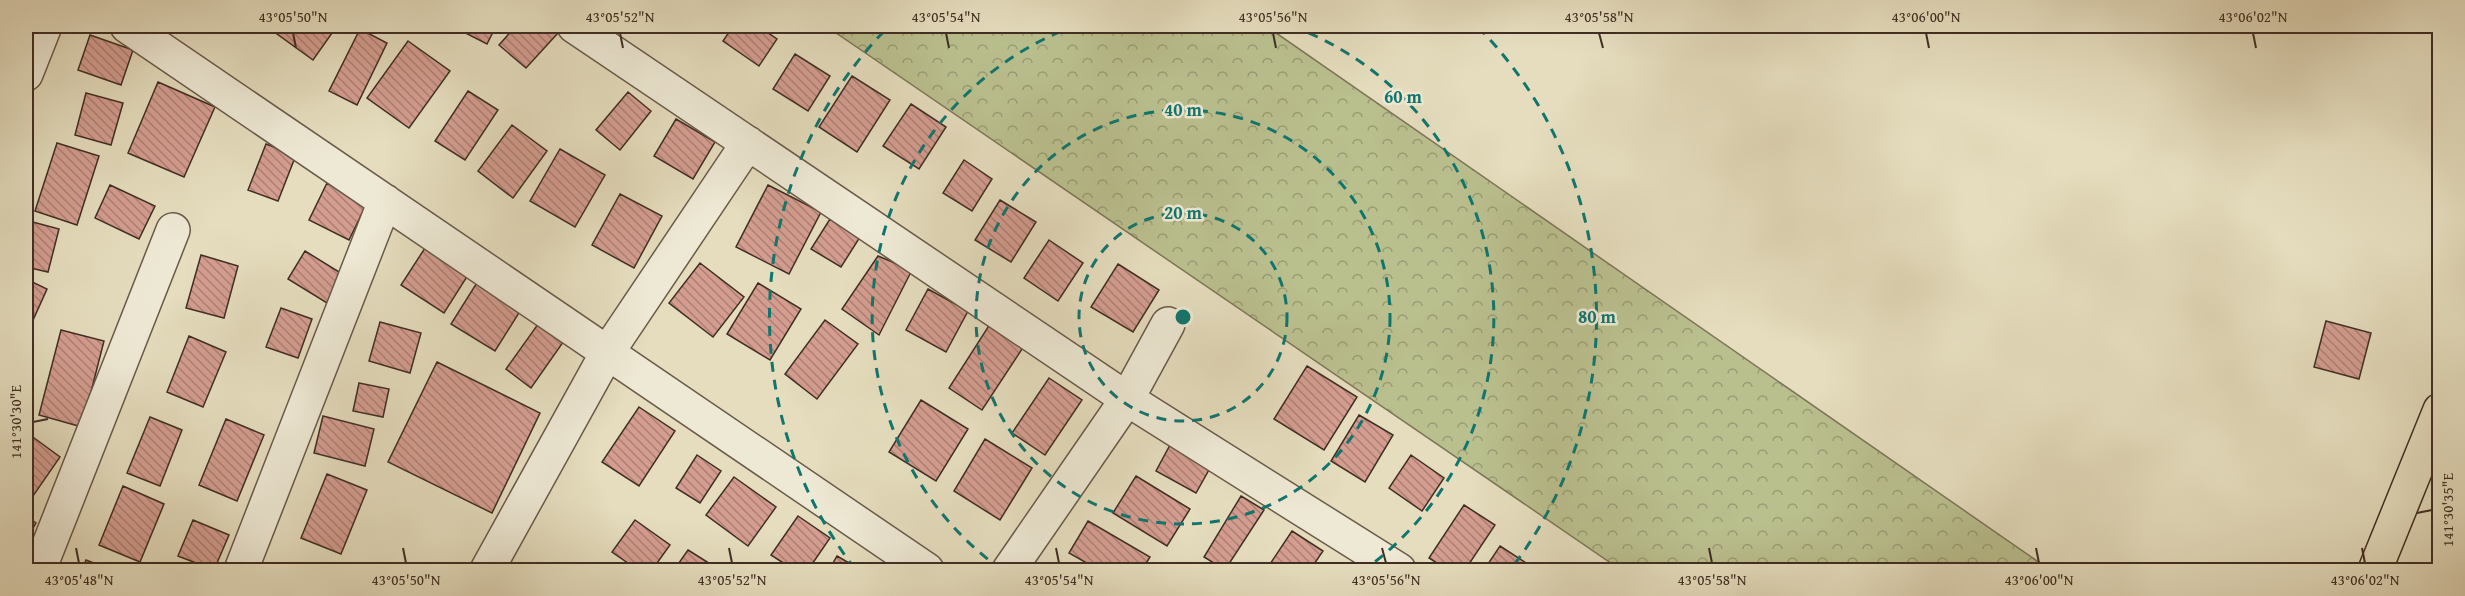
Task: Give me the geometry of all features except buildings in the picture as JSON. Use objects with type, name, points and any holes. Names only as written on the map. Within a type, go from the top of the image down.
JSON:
[{"type":"main road","points":[[2375,570],[2439,410]]},
{"type":"street","points":[[26,74],[45,26]]},
{"type":"street","points":[[127,26],[927,570]]},
{"type":"street","points":[[574,26],[1127,399],[1399,570]]},
{"type":"street","points":[[487,570],[607,352],[748,143]]},
{"type":"street","points":[[241,570],[385,201]]},
{"type":"street","points":[[39,570],[173,230]]},
{"type":"street","points":[[1009,570],[1127,399],[1168,324]]},
{"type":"green space","points":[[826,26],[1266,26],[2050,570],[1621,570]]}]
